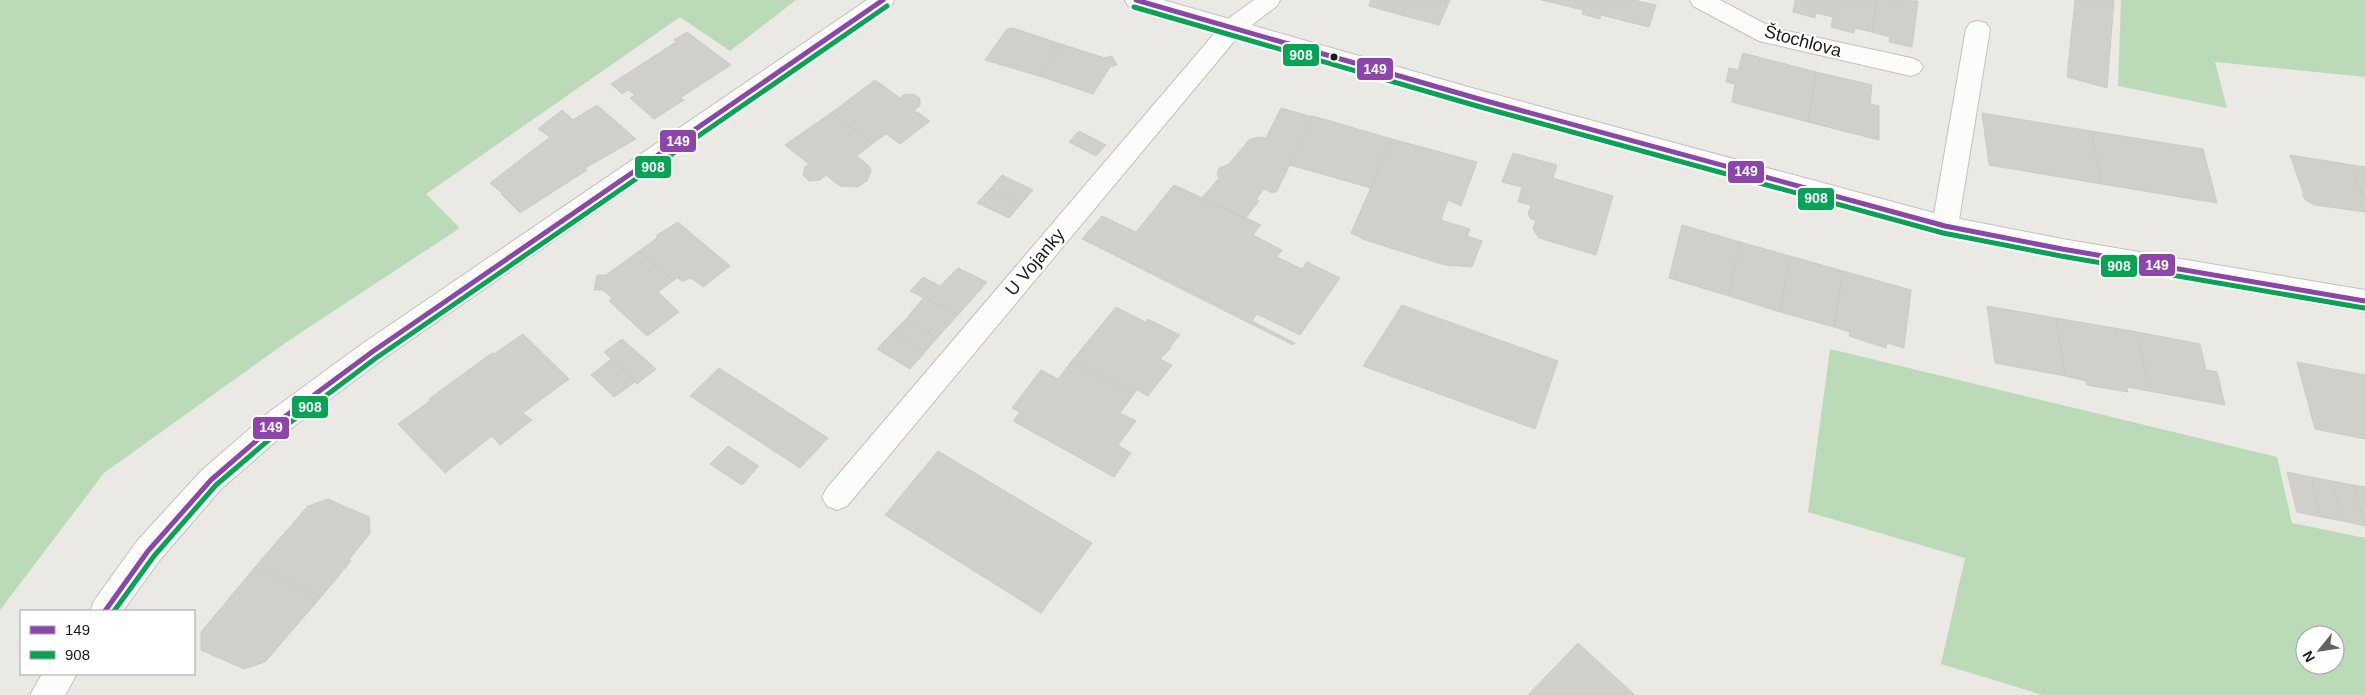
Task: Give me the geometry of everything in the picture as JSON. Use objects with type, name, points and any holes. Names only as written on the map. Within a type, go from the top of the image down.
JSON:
[{"type":"street","points":[[106,610],[148,551],[205,487],[279,421],[372,352],[883,0]]},
{"type":"street","points":[[1136,0],[1479,99],[1945,226],[2062,249],[2365,301]]},
{"type":"street","points":[[1233,27],[1269,0]]},
{"type":"street","name":"Štochlova","points":[[1701,0],[1767,35],[1911,67]]},
{"type":"street","name":"U Vojanky","points":[[837,497],[1233,27]]},
{"type":"street","points":[[1945,226],[1978,29]]},
{"type":"street","points":[[46,695],[60,675]]},
{"type":"green space","points":[[0,0],[796,0],[730,51],[680,17],[426,194],[460,228],[288,341],[104,473],[0,610]]},
{"type":"green space","points":[[2121,0],[2365,0],[2365,77],[2215,62],[2227,108],[2118,86]]},
{"type":"green space","points":[[1830,349],[2277,457],[2292,523],[2365,538],[2365,695],[2043,695],[1941,664],[1965,558],[1808,512]]},
{"type":"building","points":[[1371,0],[1408,0],[1401,15],[1369,6]]},
{"type":"building","points":[[1408,0],[1450,0],[1439,25],[1401,15]]},
{"type":"building","points":[[1541,0],[1634,0],[1656,5],[1649,27],[1601,15],[1600,19],[1582,14],[1583,10]]},
{"type":"building","points":[[1795,0],[1836,0],[1833,17],[1816,13],[1815,18],[1793,12]]},
{"type":"building","points":[[1836,0],[1877,0],[1872,32],[1855,28],[1854,33],[1831,27]]},
{"type":"building","points":[[1877,0],[1918,1],[1912,47],[1889,42],[1890,37],[1872,32]]},
{"type":"building","points":[[2075,0],[2114,0],[2107,88],[2067,77]]},
{"type":"building","points":[[1013,28],[1061,44],[1039,76],[985,60],[1007,29]]},
{"type":"building","points":[[687,32],[731,65],[680,98],[684,100],[654,119],[630,98],[635,95],[628,90],[622,94],[611,84],[676,42],[674,40]]},
{"type":"building","points":[[1061,44],[1105,58],[1112,56],[1117,65],[1110,67],[1093,94],[1039,76]]},
{"type":"building","points":[[1743,53],[1816,72],[1808,122],[1732,102],[1735,84],[1726,82],[1729,68],[1738,70]]},
{"type":"building","points":[[1816,72],[1872,85],[1870,104],[1879,106],[1879,140],[1808,122]]},
{"type":"building","points":[[875,80],[900,98],[903,95],[913,94],[920,98],[920,106],[914,110],[930,121],[900,144],[886,134],[873,143],[831,113]]},
{"type":"building","points":[[597,105],[636,139],[585,168],[587,170],[520,213],[490,183],[550,137],[538,129],[562,110],[573,120]]},
{"type":"building","points":[[1281,108],[1313,117],[1277,191],[1273,193],[1264,189],[1256,199],[1259,201],[1245,219],[1202,198],[1219,178],[1217,174],[1219,168],[1229,164],[1249,140],[1258,137],[1266,138]]},
{"type":"building","points":[[831,113],[873,143],[857,156],[870,167],[871,171],[867,181],[857,187],[840,186],[826,175],[820,180],[809,181],[803,175],[805,167],[809,164],[785,145]]},
{"type":"building","points":[[1982,113],[2091,131],[2102,184],[1989,165]]},
{"type":"building","points":[[1313,116],[1392,139],[1371,188],[1290,165]]},
{"type":"building","points":[[1079,131],[1106,145],[1096,156],[1069,142]]},
{"type":"building","points":[[2091,131],[2203,149],[2217,203],[2102,184]]},
{"type":"building","points":[[1392,139],[1477,162],[1461,206],[1448,200],[1441,220],[1470,229],[1467,236],[1482,241],[1472,267],[1445,265],[1365,240],[1351,233]]},
{"type":"building","points":[[1513,153],[1557,165],[1553,178],[1613,196],[1596,255],[1539,238],[1533,229],[1536,220],[1531,219],[1528,214],[1531,205],[1518,202],[1522,187],[1502,182]]},
{"type":"building","points":[[2290,155],[2352,165],[2365,203],[2365,212],[2315,205],[2307,201],[2303,197]]},
{"type":"building","points":[[2352,165],[2365,167],[2365,203]]},
{"type":"building","points":[[1002,175],[1033,190],[1021,204],[990,189]]},
{"type":"building","points":[[1174,185],[1261,225],[1253,235],[1282,250],[1277,257],[1302,269],[1307,262],[1340,278],[1300,335],[1257,314],[1252,321],[1295,343],[1293,345],[1082,239],[1102,216],[1136,232]]},
{"type":"building","points":[[990,189],[1021,204],[1009,218],[977,203]]},
{"type":"building","points":[[678,222],[730,266],[703,287],[691,278],[683,281],[677,278],[673,281],[639,251],[657,238],[657,235]]},
{"type":"building","points":[[1682,225],[1740,242],[1729,296],[1669,278]]},
{"type":"building","points":[[1740,242],[1790,256],[1780,312],[1729,296]]},
{"type":"building","points":[[639,251],[673,281],[658,292],[679,312],[647,336],[609,301],[612,298],[603,290],[594,290],[597,275],[606,275]]},
{"type":"building","points":[[1790,256],[1843,271],[1834,327],[1780,312]]},
{"type":"building","points":[[958,268],[987,282],[958,315],[910,291],[923,277],[940,286]]},
{"type":"building","points":[[1843,271],[1911,290],[1904,348],[1887,343],[1886,348],[1849,336],[1850,332],[1834,327]]},
{"type":"building","points":[[924,297],[958,315],[937,338],[906,319]]},
{"type":"building","points":[[1402,305],[1558,361],[1535,429],[1363,366]]},
{"type":"building","points":[[1987,306],[2056,318],[2065,376],[1995,363]]},
{"type":"building","points":[[1116,307],[1145,322],[1148,319],[1180,335],[1160,359],[1172,365],[1148,396],[1137,390],[1134,394],[1071,362]]},
{"type":"building","points":[[2056,318],[2137,332],[2149,391],[2127,387],[2128,392],[2087,385],[2086,381],[2065,376]]},
{"type":"building","points":[[906,319],[937,338],[925,352],[892,333]]},
{"type":"building","points":[[2137,332],[2200,344],[2206,370],[2217,372],[2225,405],[2149,391]]},
{"type":"building","points":[[892,333],[925,352],[910,369],[877,349]]},
{"type":"building","points":[[523,334],[569,379],[523,413],[532,420],[500,445],[492,436],[445,473],[398,424],[492,353],[494,354]]},
{"type":"building","points":[[622,339],[656,369],[637,384],[604,352]]},
{"type":"building","points":[[611,359],[635,382],[614,397],[591,375]]},
{"type":"building","points":[[1071,362],[1134,394],[1120,413],[1136,421],[1118,445],[1131,453],[1114,477],[1013,421],[1020,412],[1012,408],[1041,370],[1058,379]]},
{"type":"building","points":[[2297,362],[2365,375],[2365,439],[2315,429]]},
{"type":"building","points":[[719,368],[828,438],[800,468],[690,396]]},
{"type":"building","points":[[728,446],[759,466],[742,485],[710,464]]},
{"type":"building","points":[[938,451],[1092,543],[1041,613],[885,515]]},
{"type":"building","points":[[2287,472],[2311,477],[2321,517],[2297,512]]},
{"type":"building","points":[[2311,477],[2332,481],[2343,521],[2321,517]]},
{"type":"building","points":[[2332,481],[2353,485],[2365,526],[2343,521]]},
{"type":"building","points":[[2353,485],[2365,487],[2365,526]]},
{"type":"building","points":[[328,499],[369,517],[370,533],[349,560],[351,561],[321,597],[255,567],[308,506]]},
{"type":"building","points":[[255,567],[321,597],[265,662],[244,669],[201,650],[201,632]]},
{"type":"building","points":[[1578,643],[1635,695],[1528,695]]},
{"type":"transit line","name":"149","points":[[106,610],[148,551],[211,480],[279,421],[372,352],[883,0]]},
{"type":"transit line","name":"149","points":[[1136,0],[1479,99],[1945,226],[2062,249],[2365,301]]},
{"type":"transit line","name":"908","points":[[115,610],[154,556],[216,485],[284,427],[376,358],[887,6]]},
{"type":"transit line","name":"908","points":[[1134,7],[1477,106],[1943,233],[2061,256],[2364,308]]}]
